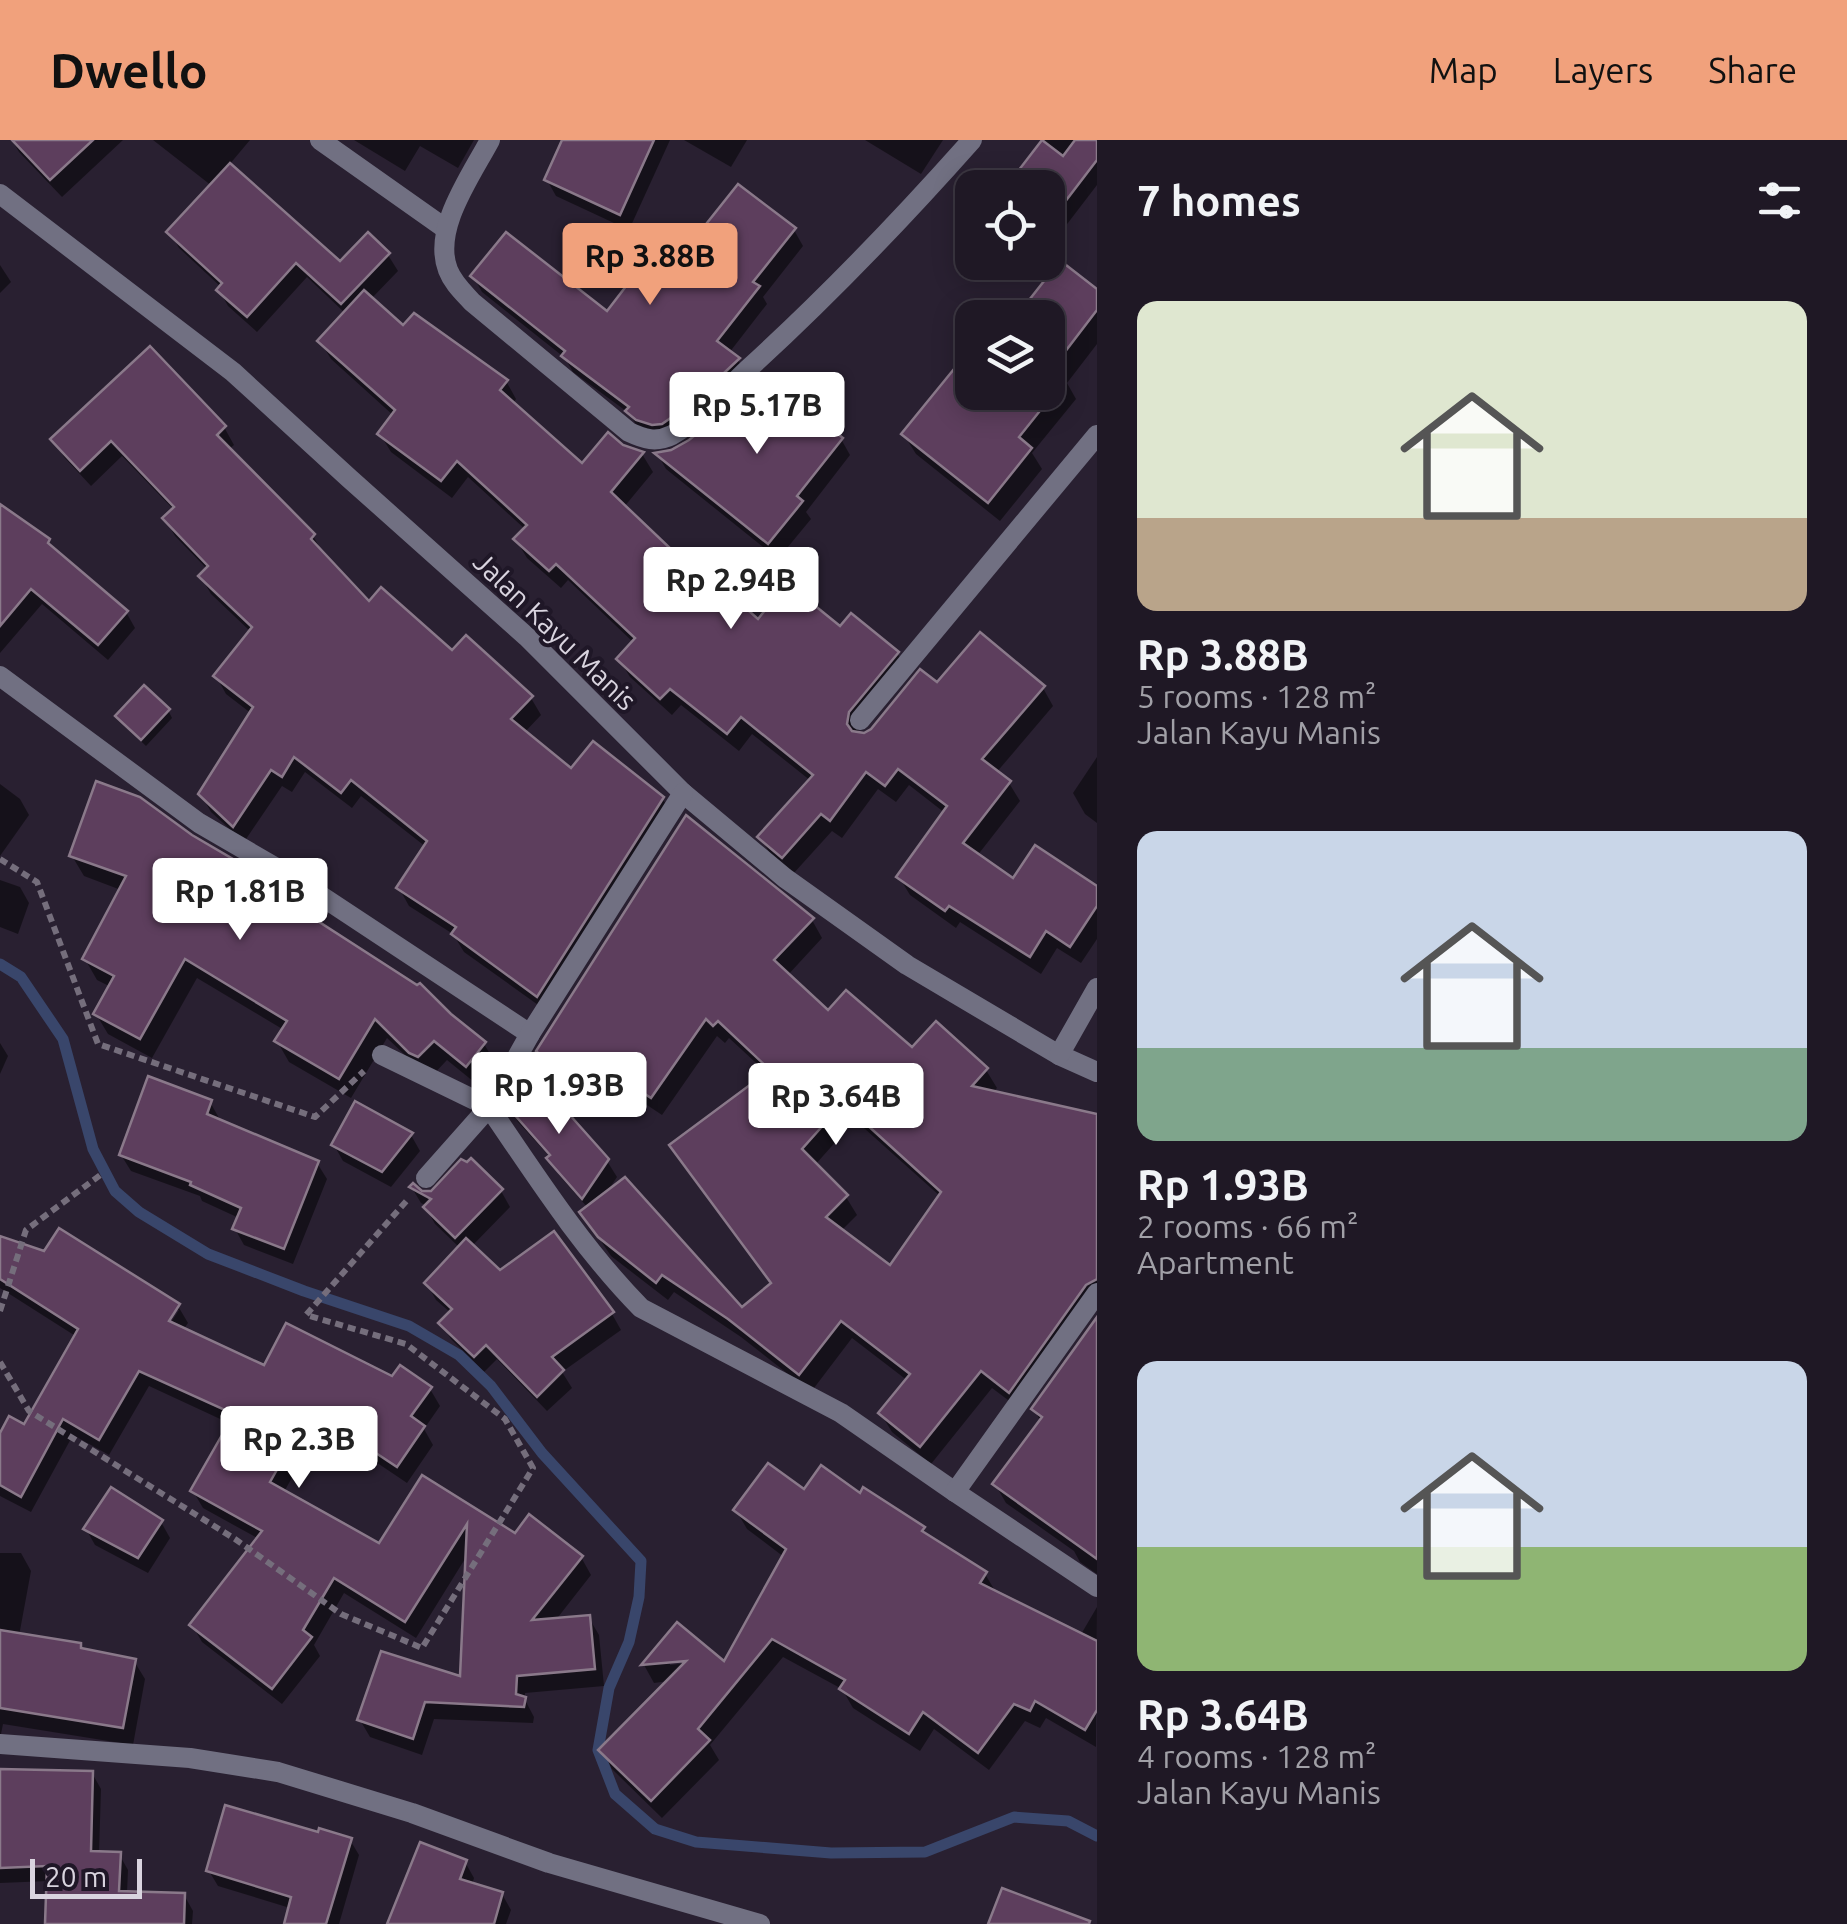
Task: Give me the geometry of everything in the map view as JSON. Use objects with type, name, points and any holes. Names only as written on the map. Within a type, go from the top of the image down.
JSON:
[{"type":"street","points":[[320,140],[446,229]]},
{"type":"street","points":[[490,140],[446,229],[443,245],[455,283],[472,302],[629,432],[646,440],[661,439],[685,426],[798,324],[972,140]]},
{"type":"street","name":"Jalan Kayu Manis","points":[[0,194],[233,372],[527,636],[684,793],[784,878],[908,965],[1059,1054],[1097,1072]]},
{"type":"street","points":[[860,720],[1097,435]]},
{"type":"street","points":[[0,676],[199,824],[298,880],[530,1034]]},
{"type":"street","points":[[426,1178],[489,1107],[530,1034],[684,793]]},
{"type":"street","points":[[1059,1054],[1097,988]]},
{"type":"street","points":[[382,1054],[489,1107],[547,1193],[640,1308],[841,1413],[1097,1588]]},
{"type":"street","points":[[954,1492],[1097,1293]]},
{"type":"street","points":[[0,1744],[190,1758],[278,1772],[549,1863],[760,1924]]},
{"type":"street","points":[[681,1924],[684,1902]]},
{"type":"path","points":[[0,858],[37,882],[98,1044],[315,1118],[382,1054]]},
{"type":"path","points":[[0,1311],[26,1230],[103,1173]]},
{"type":"path","points":[[0,1362],[29,1411],[235,1538],[341,1614],[422,1648],[532,1468],[505,1419],[406,1344],[306,1315],[426,1178]]},
{"type":"building","points":[[12,140],[93,140],[50,180]]},
{"type":"building","points":[[562,140],[654,140],[620,215],[544,180]]},
{"type":"building","points":[[1042,140],[1063,156],[1075,140],[1097,140],[1097,160],[1065,202],[1065,170],[1019,170]]},
{"type":"building","points":[[230,163],[340,261],[368,232],[390,253],[341,304],[296,263],[247,317],[216,290],[222,283],[166,232]]},
{"type":"building","points":[[738,184],[796,228],[753,282],[760,286],[717,341],[740,358],[692,403],[662,424],[636,420],[625,411],[629,407],[561,356],[565,351],[470,276],[506,232],[607,311],[640,268],[650,276],[685,230],[695,238]]},
{"type":"building","points":[[1065,264],[1097,289],[1097,310],[1065,352],[1065,300],[1029,300],[1045,280],[1065,280]]},
{"type":"building","points":[[364,290],[403,325],[414,313],[508,380],[500,390],[582,463],[608,432],[623,445],[644,452],[611,492],[695,572],[700,568],[758,619],[787,583],[840,626],[851,613],[899,652],[849,712],[847,724],[852,731],[864,733],[871,729],[920,669],[937,682],[980,632],[1045,686],[982,759],[1011,781],[963,843],[1013,878],[1035,845],[1097,886],[1097,906],[1070,947],[1046,931],[1030,957],[949,906],[945,911],[896,877],[947,806],[898,769],[885,786],[866,772],[830,821],[821,814],[782,858],[757,837],[813,775],[741,717],[727,734],[670,689],[660,699],[616,659],[635,638],[556,564],[549,571],[513,539],[527,525],[457,461],[441,481],[377,434],[395,410],[317,341]]},
{"type":"building","points":[[150,346],[226,426],[217,435],[315,534],[311,539],[369,601],[381,587],[452,650],[466,635],[533,696],[511,719],[571,768],[593,741],[664,797],[537,997],[451,934],[456,927],[396,888],[427,841],[351,780],[341,793],[294,757],[282,777],[271,770],[233,827],[198,794],[253,707],[213,676],[252,627],[198,576],[208,566],[162,518],[174,507],[111,441],[80,471],[50,439]]},
{"type":"building","points":[[955,368],[955,410],[1041,410],[1019,437],[1032,448],[988,503],[901,434]]},
{"type":"building","points":[[762,375],[843,438],[797,496],[803,501],[768,544],[654,453],[671,450],[689,440]]},
{"type":"building","points":[[0,504],[50,539],[48,543],[128,611],[98,645],[31,589],[0,626]]},
{"type":"building","points":[[144,685],[170,709],[141,740],[115,716]]},
{"type":"building","points":[[96,781],[140,797],[192,835],[298,897],[293,905],[417,985],[420,983],[486,1042],[466,1067],[434,1041],[418,1057],[409,1053],[375,1019],[339,1079],[274,1041],[287,1021],[185,959],[140,1039],[93,1014],[114,976],[82,959],[126,876],[69,856]]},
{"type":"building","points":[[686,815],[814,918],[774,960],[828,1010],[846,990],[912,1047],[936,1021],[988,1068],[972,1086],[1097,1114],[1097,1279],[1086,1285],[1009,1393],[981,1371],[920,1447],[878,1413],[910,1374],[841,1321],[799,1375],[728,1319],[662,1275],[656,1283],[598,1237],[579,1212],[625,1177],[742,1307],[771,1283],[669,1145],[770,1070],[718,1021],[713,1026],[706,1019],[651,1098],[585,1054],[564,1077],[536,1051]],"holes":[[[843,1103],[941,1192],[890,1265],[826,1217],[848,1195],[802,1149]]]},
{"type":"building","points":[[148,1076],[212,1100],[207,1114],[319,1161],[284,1249],[232,1229],[241,1208],[190,1185],[191,1182],[119,1155]]},
{"type":"building","points":[[536,1077],[609,1159],[582,1199],[506,1105]]},
{"type":"building","points":[[355,1101],[413,1133],[382,1172],[331,1145]]},
{"type":"building","points":[[471,1158],[503,1189],[455,1238],[423,1207],[431,1199],[409,1187],[413,1183],[422,1191],[431,1191],[461,1159],[467,1162]]},
{"type":"building","points":[[59,1228],[180,1304],[169,1321],[264,1365],[286,1323],[392,1376],[400,1365],[432,1387],[411,1416],[425,1426],[397,1467],[311,1410],[270,1482],[379,1543],[422,1475],[515,1533],[529,1514],[583,1556],[532,1620],[590,1615],[595,1669],[517,1676],[516,1694],[526,1697],[524,1707],[425,1702],[413,1739],[357,1720],[381,1651],[460,1676],[467,1524],[405,1622],[334,1578],[303,1630],[312,1637],[272,1689],[189,1625],[262,1531],[190,1491],[234,1414],[139,1371],[99,1440],[63,1419],[21,1497],[0,1485],[0,1433],[9,1416],[24,1424],[78,1329],[0,1279],[0,1236],[44,1251]]},
{"type":"building","points":[[554,1231],[614,1312],[552,1357],[564,1370],[537,1397],[486,1345],[474,1357],[438,1323],[452,1309],[424,1283],[466,1238],[500,1270]]},
{"type":"building","points":[[1097,1317],[1097,1559],[992,1484],[1042,1417],[1031,1409]]},
{"type":"building","points":[[768,1463],[804,1489],[821,1465],[860,1493],[863,1487],[987,1572],[980,1583],[1097,1641],[1097,1710],[1085,1730],[1035,1701],[1030,1711],[1014,1704],[978,1753],[923,1712],[909,1734],[839,1689],[845,1680],[772,1639],[698,1729],[710,1740],[651,1801],[598,1750],[686,1661],[641,1665],[677,1622],[724,1661],[786,1549],[733,1510]]},
{"type":"building","points":[[111,1487],[163,1520],[138,1558],[83,1529]]},
{"type":"building","points":[[0,1630],[81,1643],[81,1648],[136,1659],[123,1728],[0,1708]]},
{"type":"building","points":[[0,1769],[93,1771],[91,1851],[121,1852],[119,1891],[185,1893],[184,1924],[45,1924],[47,1866],[0,1868]]},
{"type":"building","points":[[225,1805],[352,1838],[326,1924],[284,1924],[291,1897],[206,1871]]},
{"type":"building","points":[[420,1842],[467,1860],[460,1879],[503,1892],[494,1924],[387,1924]]},
{"type":"building","points":[[1002,1888],[1090,1921],[1089,1924],[988,1924]]},
{"type":"waterway","points":[[0,964],[21,977],[63,1039],[93,1149],[115,1191],[139,1212],[208,1254],[409,1326],[459,1355],[491,1386],[542,1453],[641,1561],[639,1597],[629,1642],[609,1688],[598,1750],[615,1794],[655,1829],[696,1842],[831,1853],[925,1852],[1014,1817],[1068,1821],[1097,1836]]}]
